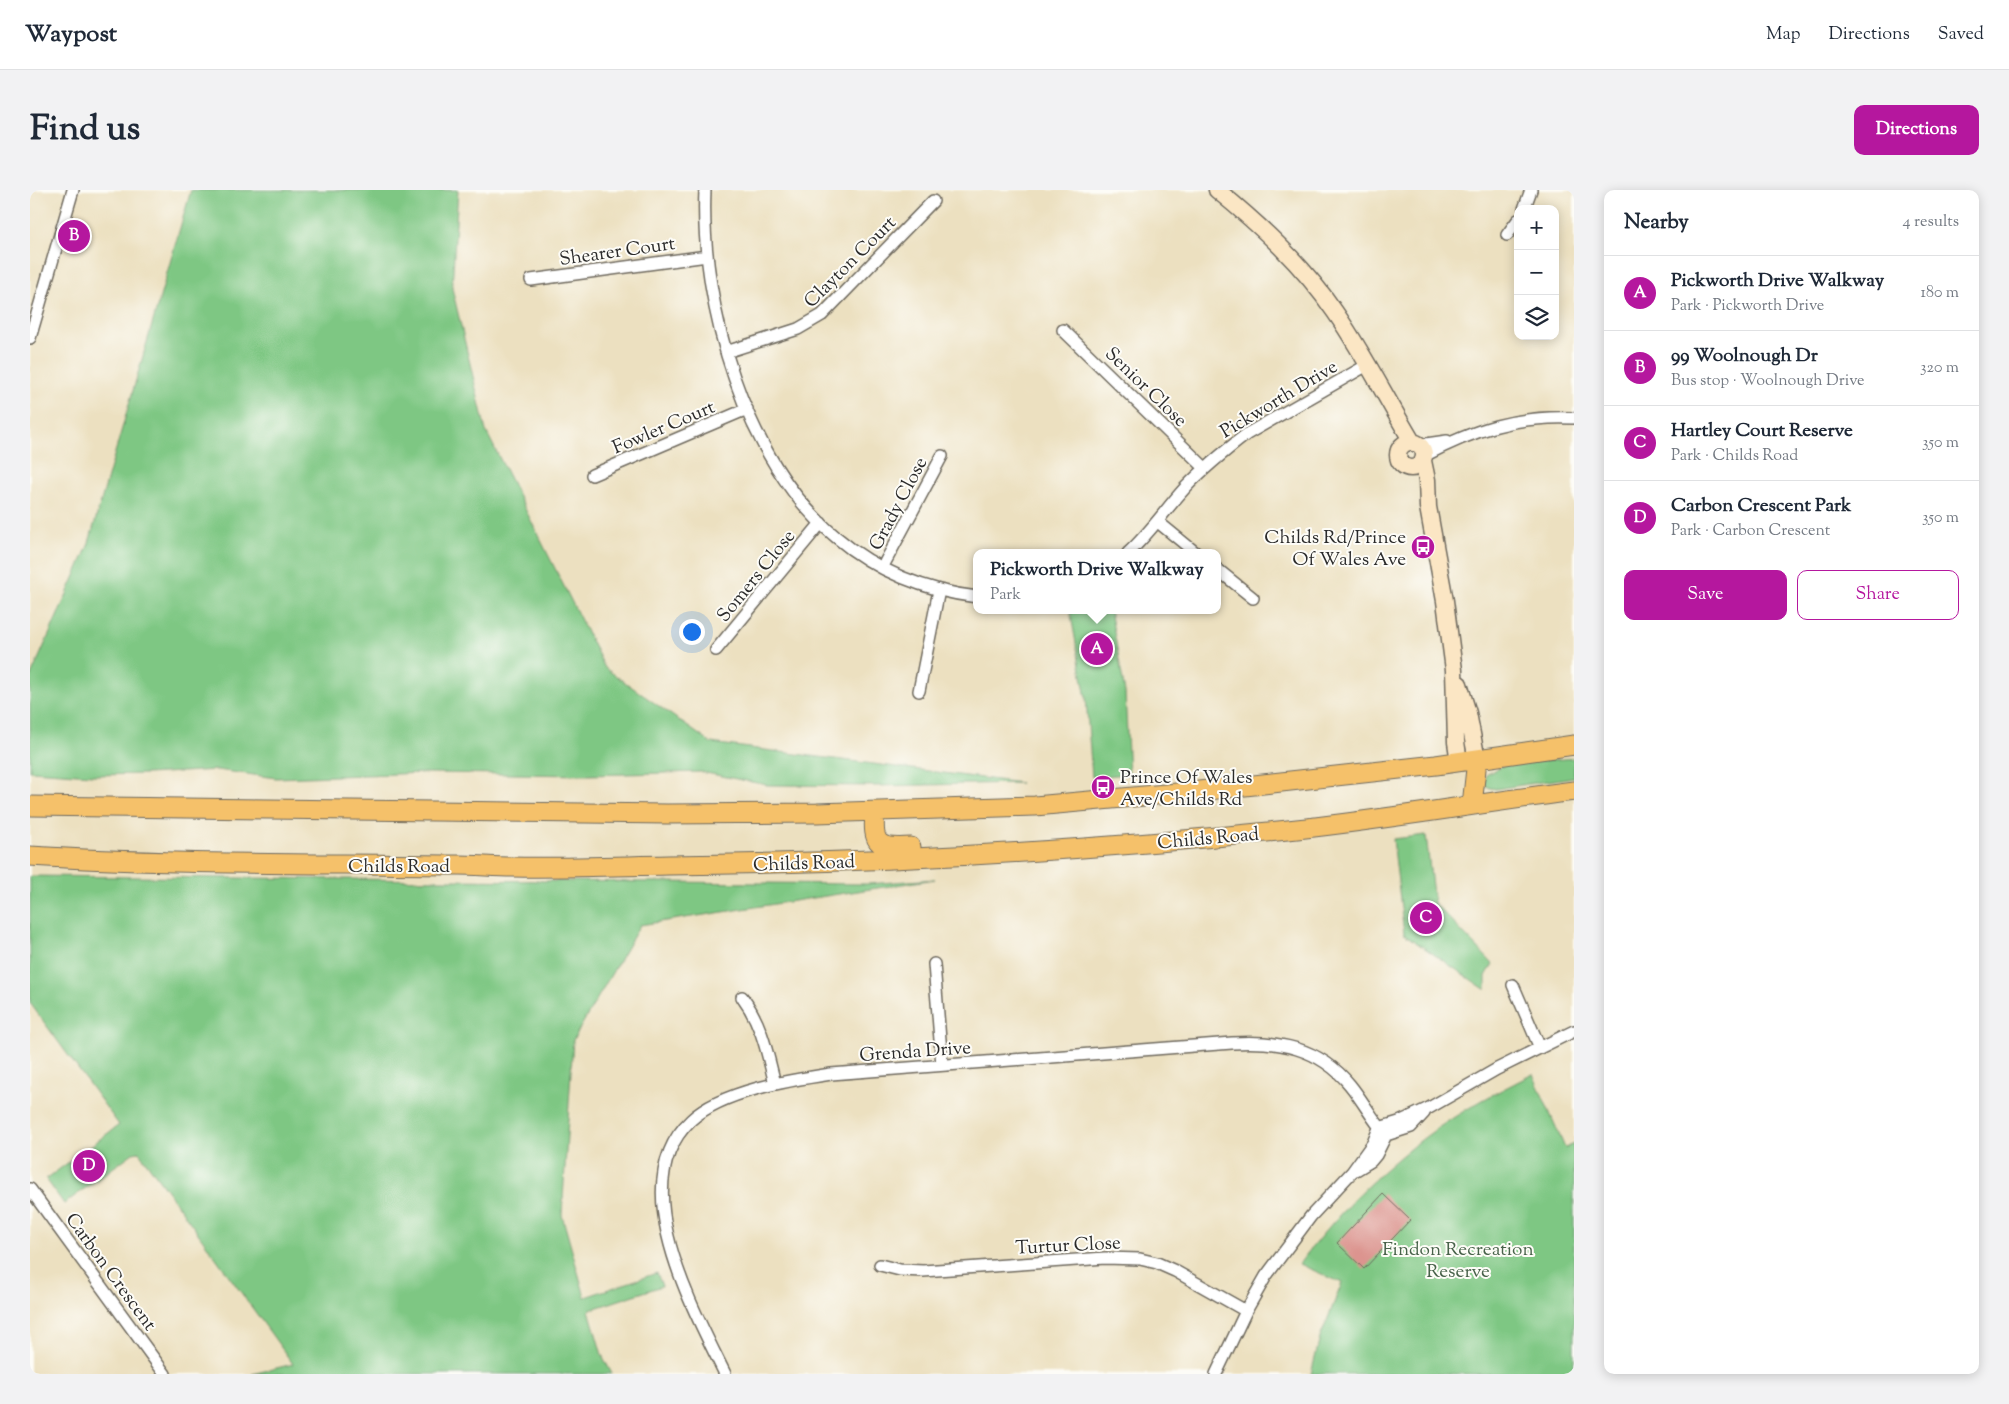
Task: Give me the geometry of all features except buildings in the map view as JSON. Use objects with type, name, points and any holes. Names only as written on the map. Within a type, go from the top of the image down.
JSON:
[{"type":"main road","points":[[30,806],[667,814],[875,812],[1035,806],[1199,792],[1468,761],[1574,745]]},
{"type":"main road","points":[[1468,761],[1472,805]]},
{"type":"main road","name":"Childs Road","points":[[30,856],[123,861],[243,864],[511,867],[794,864],[890,860],[1296,829],[1395,817],[1574,790]]},
{"type":"main road","points":[[875,812],[875,836],[880,844],[888,847],[1060,842],[1104,845]]},
{"type":"street","points":[[30,338],[74,190]]},
{"type":"street","points":[[705,190],[707,256],[712,290],[726,352],[747,410],[780,474],[821,523],[848,547],[882,568],[913,582],[939,590],[973,596]]},
{"type":"street","points":[[1217,190],[1258,225],[1307,276],[1334,311],[1369,364],[1427,480],[1428,507],[1445,601],[1454,670],[1468,713],[1468,761]]},
{"type":"street","points":[[1525,205],[1531,190]]},
{"type":"street","name":"Clayton Court","points":[[726,352],[798,329],[822,316],[933,201]]},
{"type":"street","points":[[1507,234],[1514,225]]},
{"type":"street","name":"Shearer Court","points":[[531,280],[707,256]]},
{"type":"street","name":"Senior Close","points":[[1063,330],[1205,468]]},
{"type":"street","name":"Pickworth Drive","points":[[1132,549],[1158,522],[1184,489],[1205,468],[1246,434],[1369,364]]},
{"type":"street","name":"Fowler Court","points":[[592,475],[747,410]]},
{"type":"street","points":[[1414,454],[1485,428],[1536,418],[1574,418]]},
{"type":"street","name":"Grady Close","points":[[882,568],[942,456]]},
{"type":"street","points":[[1158,522],[1191,549]]},
{"type":"street","name":"Somers Close","points":[[716,650],[821,523]]},
{"type":"street","points":[[1221,572],[1253,598]]},
{"type":"street","points":[[919,691],[939,590]]},
{"type":"street","points":[[934,964],[942,1065]]},
{"type":"street","points":[[1513,984],[1540,1048]]},
{"type":"street","points":[[742,997],[760,1026],[775,1084]]},
{"type":"street","points":[[1216,1374],[1246,1311],[1286,1248],[1310,1216],[1352,1172],[1383,1131],[1430,1108],[1497,1069],[1574,1031]]},
{"type":"street","name":"Grenda Drive","points":[[725,1374],[695,1313],[678,1269],[663,1200],[664,1172],[672,1147],[692,1120],[718,1103],[775,1084],[831,1074],[1270,1042],[1289,1045],[1306,1051],[1322,1060],[1350,1084],[1383,1131]]},
{"type":"street","name":"Carbon Crescent","points":[[30,1188],[165,1374]]},
{"type":"street","name":"Turtur Close","points":[[880,1265],[900,1270],[924,1272],[1105,1258],[1140,1259],[1157,1263],[1175,1271],[1246,1311]]},
{"type":"green space","points":[[191,190],[458,190],[452,288],[486,431],[605,668],[711,743],[1021,783],[876,786],[767,785],[701,772],[588,775],[426,773],[276,778],[217,770],[93,775],[30,771],[30,678],[88,546]]},
{"type":"green space","points":[[1071,614],[1111,614],[1125,692],[1129,774],[1092,777],[1086,698]]},
{"type":"green space","points":[[1574,758],[1574,777],[1496,789],[1483,784],[1486,775],[1505,764]]},
{"type":"green space","points":[[1426,835],[1434,903],[1493,964],[1486,976],[1486,990],[1404,934],[1393,839]]},
{"type":"green space","points":[[30,876],[868,884],[935,879],[640,925],[573,1040],[562,1215],[585,1297],[657,1273],[662,1286],[589,1310],[602,1355],[612,1374],[252,1374],[293,1364],[139,1152],[133,1153],[64,1204],[46,1179],[119,1125],[30,1003]]},
{"type":"green space","name":"Findon Recreation Reserve","points":[[1533,1074],[1565,1148],[1574,1144],[1574,1374],[1311,1374],[1320,1338],[1342,1283],[1299,1264],[1352,1202],[1412,1147],[1465,1110]]},
{"type":"place","name":"99 Woolnough Dr","points":[[74,236]]},
{"type":"place","name":"Childs Rd/Prince Of Wales Ave","points":[[1423,547]]},
{"type":"place","name":"Pickworth Drive Walkway","points":[[1097,649]]},
{"type":"place","name":"Prince Of Wales Ave/Childs Rd","points":[[1103,787]]},
{"type":"place","name":"Hartley Court Reserve","points":[[1426,918]]},
{"type":"place","name":"Carbon Crescent Park","points":[[89,1166]]}]
